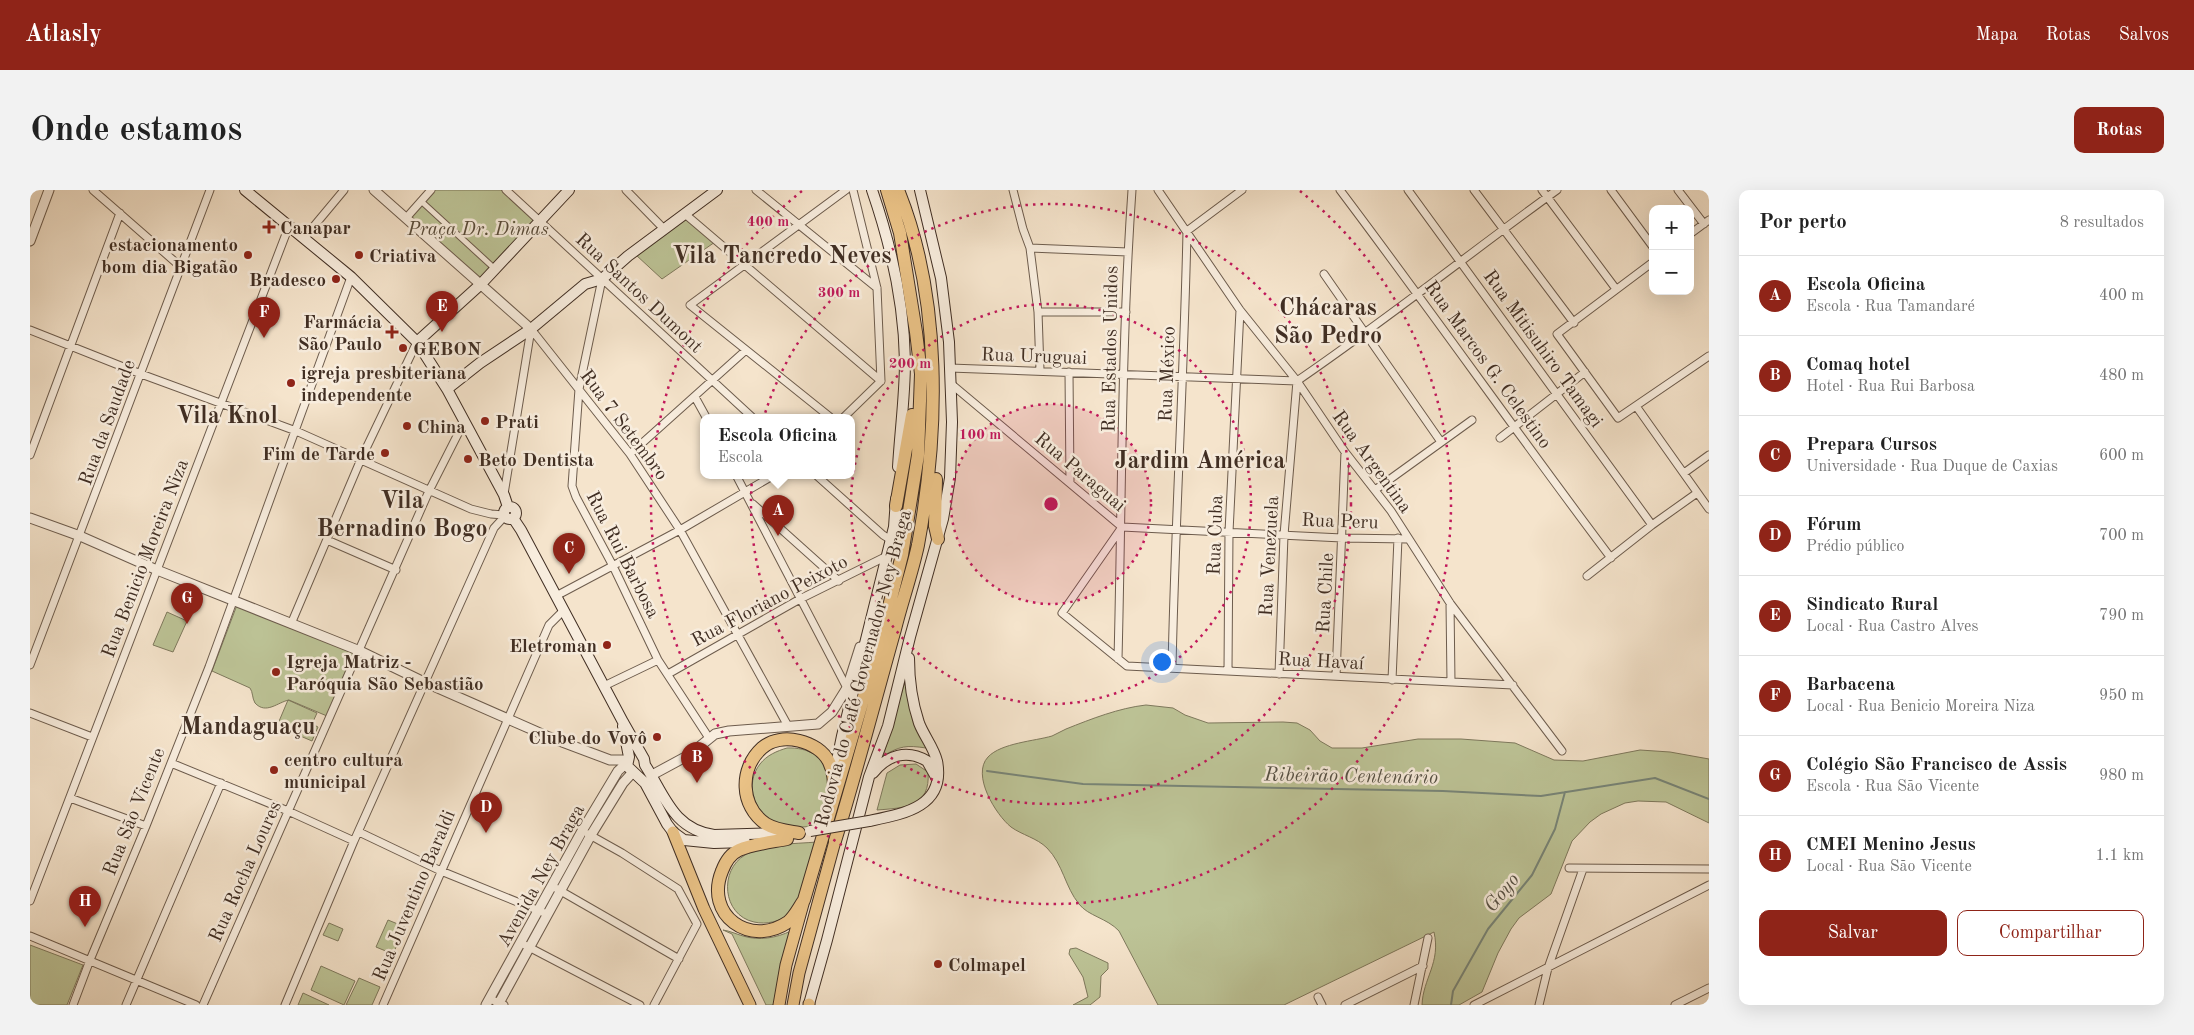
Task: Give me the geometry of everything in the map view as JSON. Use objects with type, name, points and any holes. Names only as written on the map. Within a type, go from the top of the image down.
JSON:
[{"type":"highway","name":"Rodovia do Café Governador Ney Braga","points":[[779,1005],[786,965],[880,642],[910,518],[918,455],[921,374],[900,233],[887,190]]},
{"type":"highway","name":"Rodovia do Café Governador Ney Braga","points":[[793,1005],[799,973],[835,840],[863,751],[917,547],[930,457],[932,354],[930,325],[916,244],[898,190]]},
{"type":"highway","points":[[896,506],[912,421],[916,332]]},
{"type":"highway","points":[[932,354],[936,378],[938,423],[934,500],[935,526],[938,539]]},
{"type":"highway","points":[[805,832],[778,829],[766,823],[750,807],[746,795],[745,778],[752,761],[763,747],[785,740],[800,740],[819,750],[825,756],[834,778],[833,808]]},
{"type":"highway","points":[[673,832],[704,909],[750,1005]]},
{"type":"highway","points":[[788,839],[738,851],[730,857],[719,879],[717,897],[727,918],[746,929],[757,931],[770,930],[787,922],[793,917],[804,900]]},
{"type":"main road","points":[[246,190],[351,277],[417,342],[447,389],[504,495],[508,514],[564,610],[622,722],[678,818],[702,833],[741,836],[805,832],[905,814],[916,808],[934,790],[936,760],[926,740],[912,698],[909,671],[910,638]]},
{"type":"main road","points":[[417,342],[495,269],[569,190]]},
{"type":"main road","points":[[447,389],[480,363],[531,329],[585,284],[602,279],[628,256],[717,190]]},
{"type":"main road","points":[[834,778],[842,736],[891,540],[896,506],[904,380],[904,342],[896,276],[888,238],[872,190]]},
{"type":"main road","points":[[809,1005],[869,777],[888,726],[938,539],[950,478],[952,422],[949,342],[941,278],[928,216],[920,190]]},
{"type":"main road","points":[[622,722],[628,769],[645,783],[673,832],[684,840],[699,842],[750,842],[788,839],[805,832]]},
{"type":"main road","points":[[628,760],[635,754],[644,761]]},
{"type":"main road","points":[[869,777],[887,759],[909,754],[927,761],[935,773],[936,781]]},
{"type":"main road","points":[[634,773],[643,770],[644,761]]},
{"type":"street","points":[[30,242],[49,190]]},
{"type":"street","points":[[93,190],[181,267]]},
{"type":"street","name":"Rua da Saudade","points":[[30,665],[210,190]]},
{"type":"street","points":[[304,238],[344,190]]},
{"type":"street","name":"Rua 7 Setembro","points":[[374,190],[531,329],[630,454],[680,530],[788,726]]},
{"type":"street","points":[[406,217],[431,190]]},
{"type":"street","name":"Rua Santos Dumont","points":[[506,190],[749,414]]},
{"type":"street","points":[[626,190],[664,229]]},
{"type":"street","points":[[756,190],[877,288]]},
{"type":"street","points":[[826,414],[690,305],[846,190]]},
{"type":"street","points":[[847,414],[881,381],[877,288],[853,190]]},
{"type":"street","points":[[1012,190],[1030,248],[1038,312],[1040,370]]},
{"type":"street","name":"Rua Estados Unidos","points":[[1118,659],[1124,375],[1132,190]]},
{"type":"street","name":"Rua Argentina","points":[[1158,190],[1240,310],[1297,381],[1345,452],[1376,490],[1450,603],[1562,751]]},
{"type":"street","points":[[1186,231],[1242,190]]},
{"type":"street","name":"Rua Marcos G. Celestino","points":[[1340,190],[1418,293],[1513,428],[1610,558]]},
{"type":"street","name":"Rua Mitisuhiro Tamagi","points":[[1408,190],[1652,525]]},
{"type":"street","points":[[1474,190],[1574,323]]},
{"type":"street","points":[[1542,190],[1616,289]]},
{"type":"street","points":[[1297,381],[1366,334],[1557,190]]},
{"type":"street","points":[[1610,190],[1649,242]]},
{"type":"street","points":[[1678,190],[1707,222],[1694,231]]},
{"type":"street","points":[[421,201],[495,269]]},
{"type":"street","points":[[30,455],[120,214]]},
{"type":"street","points":[[685,214],[881,381]]},
{"type":"street","name":"Rua Benicio Moreira Niza","points":[[30,901],[289,226]]},
{"type":"street","name":"Rua México","points":[[1172,668],[1175,529],[1184,376],[1186,231]]},
{"type":"street","points":[[1030,248],[1128,252]]},
{"type":"street","points":[[1649,265],[1557,334],[1618,418],[1709,356]]},
{"type":"street","points":[[1324,274],[1441,442]]},
{"type":"street","name":"Rua São Vicente","points":[[73,1005],[209,667],[351,277]]},
{"type":"street","name":"Rua Rui Barbosa","points":[[602,279],[578,389],[572,486],[658,660],[709,738]]},
{"type":"street","name":"Rua Cuba","points":[[1228,670],[1229,532],[1240,310]]},
{"type":"street","points":[[1038,312],[1126,312]]},
{"type":"street","points":[[504,495],[531,329]]},
{"type":"street","points":[[30,330],[141,374],[296,431],[471,508],[491,514],[508,514]]},
{"type":"street","points":[[291,624],[361,459],[417,342]]},
{"type":"street","points":[[630,454],[696,397],[746,350]]},
{"type":"street","name":"Rua Uruguai","points":[[950,368],[1297,381]]},
{"type":"street","points":[[1069,372],[1070,483]]},
{"type":"street","points":[[1500,438],[1585,372]]},
{"type":"street","name":"Rua Venezuela","points":[[1279,674],[1284,534],[1297,381]]},
{"type":"street","name":"Rua Paraguai","points":[[950,383],[1122,527]]},
{"type":"street","points":[[696,397],[704,414]]},
{"type":"street","points":[[1636,406],[1709,509]]},
{"type":"street","points":[[1376,490],[1472,420]]},
{"type":"street","name":"Rua Rocha Loures","points":[[203,1005],[396,570],[429,491],[464,422]]},
{"type":"street","name":"Rua Chile","points":[[1336,676],[1345,452]]},
{"type":"street","points":[[1684,473],[1709,455]]},
{"type":"street","points":[[738,479],[848,688]]},
{"type":"street","points":[[556,596],[680,530],[767,479]]},
{"type":"street","points":[[820,479],[891,540]]},
{"type":"street","points":[[1586,576],[1697,493]]},
{"type":"street","points":[[750,501],[839,581]]},
{"type":"street","points":[[285,1005],[424,682],[494,528],[508,514]]},
{"type":"street","points":[[30,518],[80,536],[157,570],[360,651],[507,719],[610,760],[628,760]]},
{"type":"street","points":[[1118,659],[1062,613],[1122,527]]},
{"type":"street","name":"Rua Peru","points":[[1122,527],[1342,538],[1408,539]]},
{"type":"street","points":[[1392,680],[1398,538]]},
{"type":"street","points":[[327,540],[396,570]]},
{"type":"street","name":"Rua Floriano Peixoto","points":[[668,674],[800,599],[887,556]]},
{"type":"street","points":[[652,775],[688,755],[715,734],[729,731],[818,724],[832,712],[848,688],[881,583]]},
{"type":"street","points":[[1450,603],[1451,682]]},
{"type":"street","name":"Rua Juventino Baraldi","points":[[383,1005],[549,625],[564,610]]},
{"type":"street","name":"Rua Havaí","points":[[1118,659],[1127,666],[1513,685]]},
{"type":"street","points":[[604,686],[658,660]]},
{"type":"street","points":[[30,713],[92,737]]},
{"type":"street","name":"Avenida Ney Braga","points":[[488,1002],[561,890],[618,771],[628,760]]},
{"type":"street","points":[[171,763],[288,811],[354,841]]},
{"type":"street","name":"Avenida Ney Braga","points":[[501,1004],[538,909],[587,833],[623,782],[634,773]]},
{"type":"street","points":[[126,1005],[221,783]]},
{"type":"street","points":[[70,798],[146,826]]},
{"type":"street","points":[[359,832],[441,871],[547,914]]},
{"type":"street","points":[[587,833],[678,890],[697,924],[654,1005]]},
{"type":"street","points":[[1570,868],[1709,869]]},
{"type":"street","points":[[1539,1005],[1548,968],[1583,869]]},
{"type":"street","points":[[1474,1005],[1709,885]]},
{"type":"street","points":[[552,886],[679,959]]},
{"type":"street","points":[[30,936],[196,1005]]},
{"type":"street","points":[[1414,1005],[1428,938]]},
{"type":"street","points":[[525,945],[640,1005]]},
{"type":"street","points":[[1345,1005],[1423,966]]},
{"type":"street","points":[[1675,1005],[1708,991]]},
{"type":"street","points":[[1318,997],[1322,1005]]},
{"type":"street","points":[[488,1002],[501,1004]]},
{"type":"green space","name":"Praça Dr. Dimas","points":[[435,190],[501,190],[535,221],[480,281],[411,217]]},
{"type":"green space","points":[[686,217],[715,242],[662,279],[636,255]]},
{"type":"green space","points":[[237,605],[353,653],[327,716],[289,700],[272,707],[263,708],[255,703],[250,688],[212,671]]},
{"type":"green space","points":[[167,612],[187,621],[173,652],[153,645]]},
{"type":"green space","points":[[906,678],[926,748],[903,747],[883,756]]},
{"type":"green space","points":[[288,700],[317,713],[312,724],[318,727],[312,741],[277,726]]},
{"type":"green space","points":[[1146,705],[1173,708],[1185,715],[1208,723],[1297,723],[1310,730],[1320,741],[1332,748],[1362,748],[1418,739],[1461,739],[1515,743],[1554,760],[1583,761],[1640,750],[1670,752],[1709,759],[1709,823],[1666,802],[1638,801],[1625,803],[1601,814],[1590,822],[1572,841],[1551,894],[1519,918],[1511,929],[1498,953],[1482,992],[1459,1005],[1422,1005],[1425,987],[1434,962],[1436,943],[1434,932],[1284,1005],[1158,1005],[1119,931],[1079,904],[1070,890],[1057,861],[1047,848],[1015,830],[1005,821],[987,794],[982,774],[983,765],[988,757],[1001,749],[1018,743],[1052,736],[1115,711]]},
{"type":"green space","points":[[787,748],[802,749],[816,755],[826,766],[831,786],[825,824],[802,827],[785,826],[770,820],[758,807],[752,790],[755,772],[766,758]]},
{"type":"green space","points":[[916,764],[928,772],[928,784],[920,799],[906,806],[877,810],[887,773],[900,765]]},
{"type":"green space","points":[[817,842],[807,879],[791,915],[773,922],[759,923],[743,918],[735,911],[730,902],[728,881],[731,871],[745,855],[761,848]]},
{"type":"green space","points":[[388,920],[405,927],[393,954],[376,947]]},
{"type":"green space","points":[[329,923],[343,929],[338,941],[323,935]]},
{"type":"green space","points":[[723,930],[749,938],[773,937],[791,931],[775,1005],[766,1005],[732,934]]},
{"type":"green space","points":[[30,945],[83,965],[67,1005],[30,1005]]},
{"type":"green space","points":[[1076,948],[1108,963],[1108,969],[1101,976],[1100,997],[1090,1005],[1073,1005],[1088,997],[1083,977],[1069,954],[1070,949]]},
{"type":"green space","points":[[321,966],[355,981],[344,1005],[311,990]]},
{"type":"green space","points":[[359,978],[380,987],[372,1005],[346,1005]]},
{"type":"green space","points":[[303,993],[329,1005],[298,1005]]},
{"type":"waterway","name":"Ribeirão Centenário","points":[[987,771],[1083,784],[1443,791],[1541,796],[1655,778],[1709,799]]},
{"type":"waterway","name":"Goyo","points":[[1451,1005],[1453,991],[1488,929],[1532,875],[1555,829],[1565,792]]},
{"type":"place","name":"Canapar","points":[[269,227]]},
{"type":"place","name":"estacionamento bom dia Bigatão","points":[[248,255]]},
{"type":"place","name":"Criativa","points":[[359,255]]},
{"type":"place","name":"Bradesco","points":[[336,279]]},
{"type":"place","name":"Farmácia São Paulo","points":[[392,332]]},
{"type":"place","name":"Sindicato Rural","points":[[442,332]]},
{"type":"place","name":"Barbacena","points":[[264,338]]},
{"type":"place","name":"GEBON","points":[[403,348]]},
{"type":"place","name":"igreja presbiteriana independente","points":[[291,383]]},
{"type":"place","name":"Prati","points":[[485,421]]},
{"type":"place","name":"China","points":[[407,426]]},
{"type":"place","name":"Fim de Tarde","points":[[385,453]]},
{"type":"place","name":"Beto Dentista","points":[[468,459]]},
{"type":"place","name":"Escola Oficina","points":[[778,536]]},
{"type":"place","name":"Prepara Cursos","points":[[569,574]]},
{"type":"place","name":"Colégio São Francisco de Assis","points":[[187,624]]},
{"type":"place","name":"Eletroman","points":[[607,645]]},
{"type":"place","name":"Igreja Matriz - Paróquia São Sebastião","points":[[276,672]]},
{"type":"place","name":"Clube do Vovô","points":[[657,737]]},
{"type":"place","name":"centro cultura municipal","points":[[274,770]]},
{"type":"place","name":"Comaq hotel","points":[[697,783]]},
{"type":"place","name":"Fórum","points":[[486,833]]},
{"type":"place","name":"CMEI Menino Jesus","points":[[85,927]]},
{"type":"place","name":"Colmapel","points":[[938,964]]},
{"type":"district","name":"Vila Tancredo Neves","points":[[782,255]]},
{"type":"district","name":"Chácaras São Pedro","points":[[1328,321]]},
{"type":"district","name":"Vila Knol","points":[[227,415]]},
{"type":"district","name":"Jardim América","points":[[1200,460]]},
{"type":"district","name":"Vila Bernadino Bogo","points":[[402,514]]},
{"type":"district","name":"Mandaguaçu","points":[[248,726]]}]
